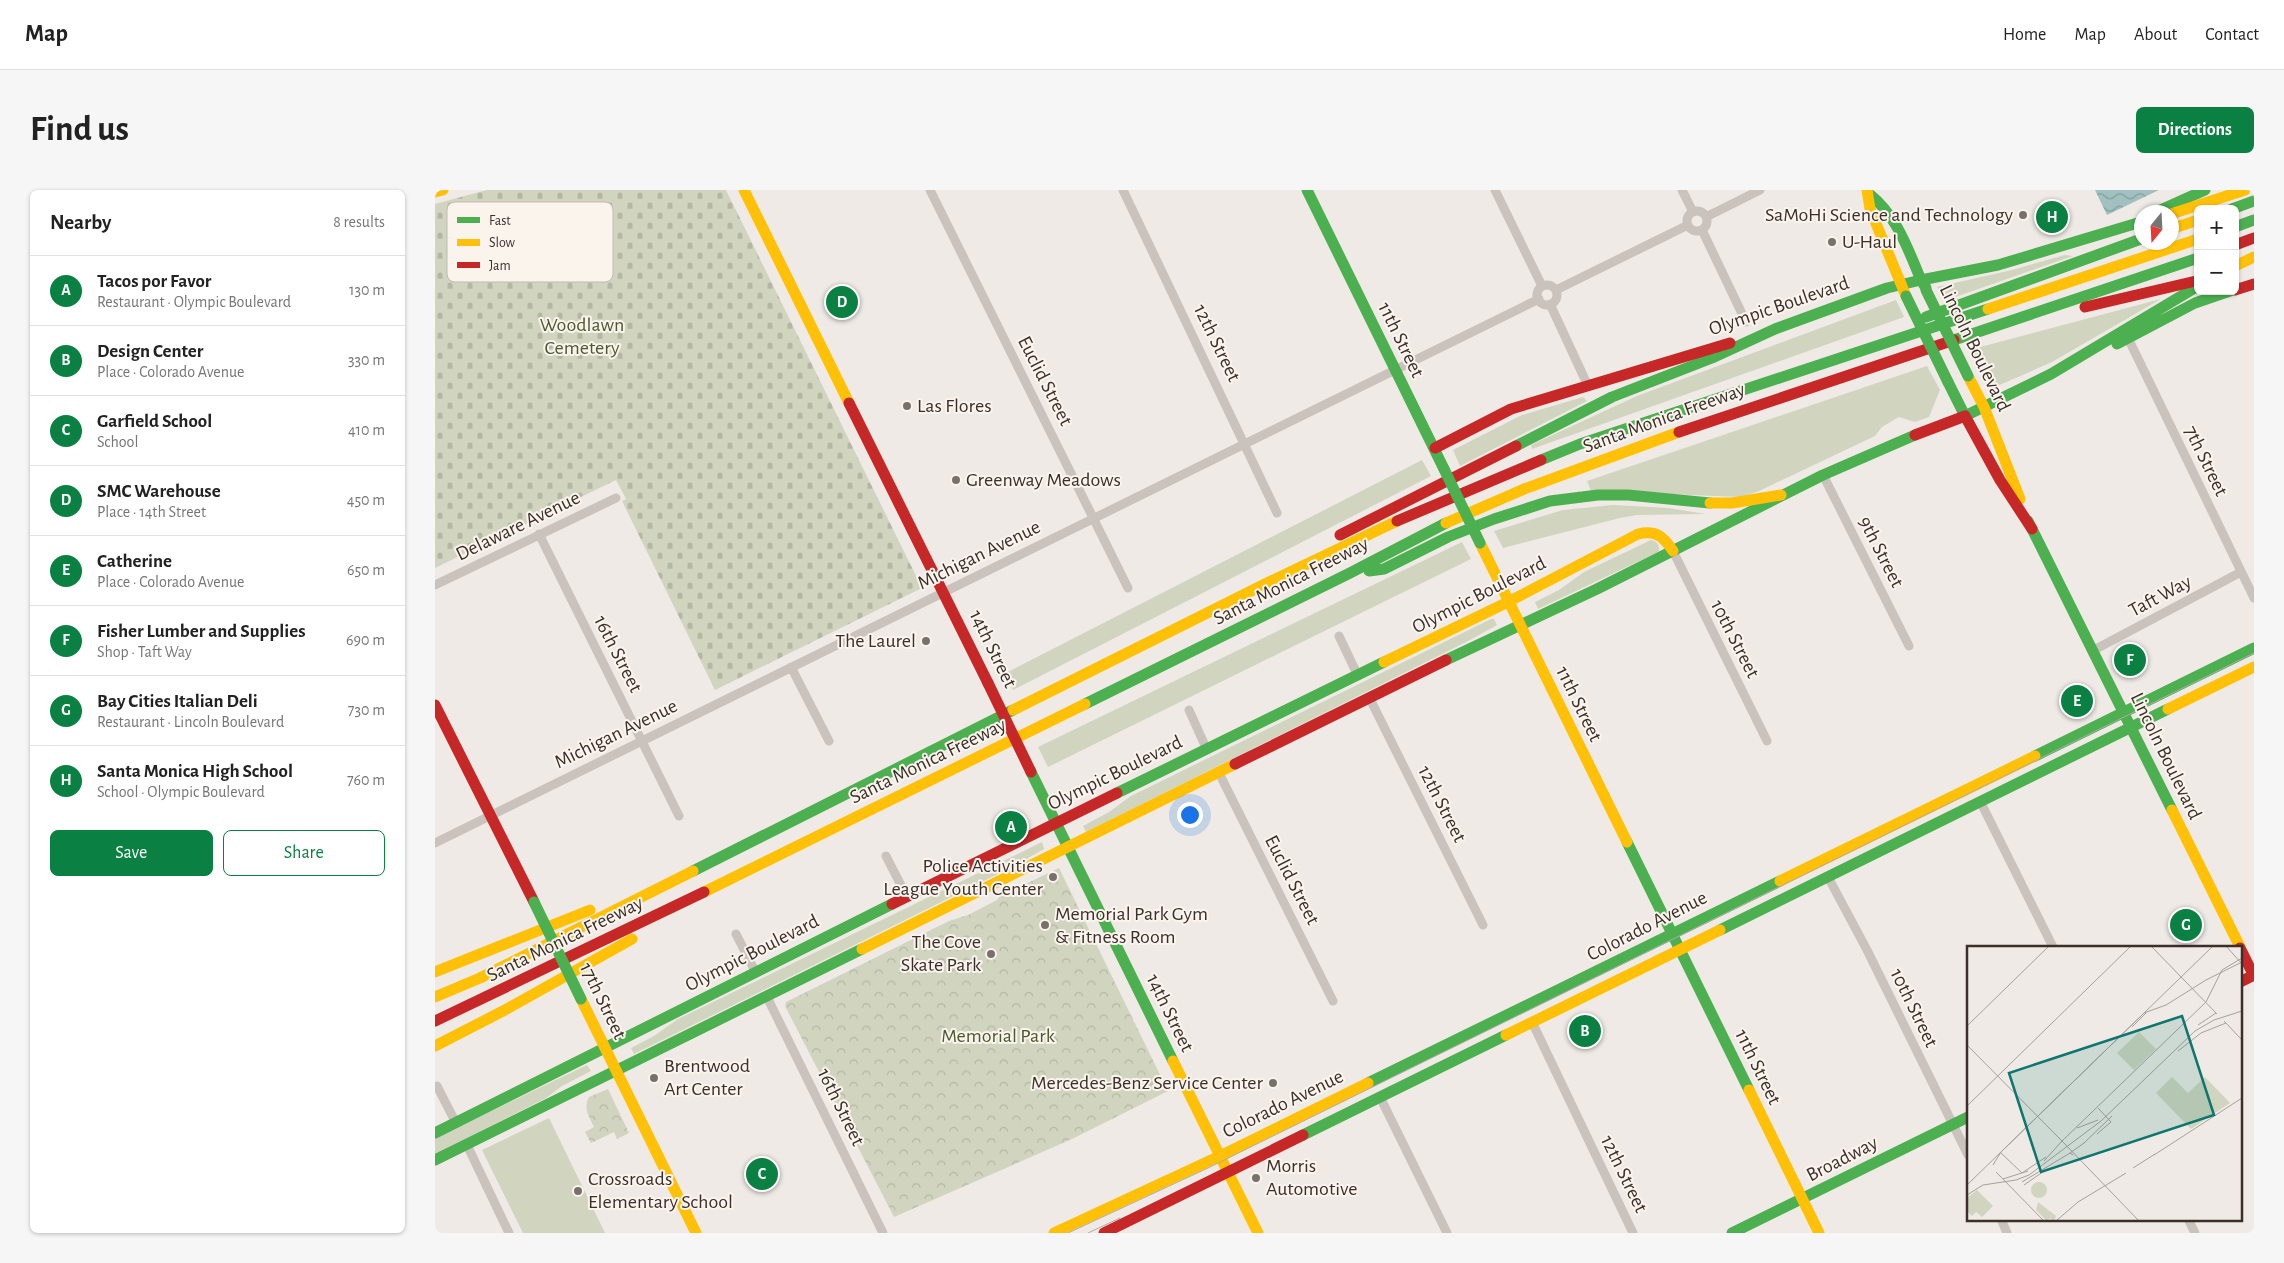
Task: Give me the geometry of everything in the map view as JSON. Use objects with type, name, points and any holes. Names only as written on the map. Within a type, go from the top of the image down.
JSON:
[{"type":"main road","points":[[435,192],[443,190]]},
{"type":"main road","name":"14th Street","points":[[744,190],[945,592],[1257,1233]]},
{"type":"main road","name":"11th Street","points":[[1307,190],[1819,1233]]},
{"type":"main road","points":[[2172,205],[2205,190]]},
{"type":"main road","points":[[2179,211],[2245,190]]},
{"type":"main road","name":"Lincoln Boulevard","points":[[1867,192],[1867,198],[1876,225],[1901,285],[1948,382],[2000,480],[2032,529]]},
{"type":"main road","name":"Lincoln Boulevard","points":[[1867,192],[1873,196],[1888,214],[1924,285],[1984,407],[2032,529],[2094,650],[2240,946]]},
{"type":"main road","points":[[2239,206],[2254,201]]},
{"type":"main road","points":[[2239,225],[2254,220]]},
{"type":"main road","points":[[2179,226],[2194,221]]},
{"type":"main road","name":"Olympic Boulevard","points":[[1435,448],[1511,409],[1775,329],[1901,285],[1924,285],[1998,265],[2134,224]]},
{"type":"main road","points":[[2239,244],[2254,238]]},
{"type":"main road","name":"Santa Monica Freeway","points":[[435,997],[480,978],[1269,582],[1434,504],[1579,444],[1797,370],[2194,240]]},
{"type":"main road","points":[[1797,370],[1964,302],[2134,241]]},
{"type":"main road","points":[[2239,264],[2254,257]]},
{"type":"main road","name":"Santa Monica Freeway","points":[[435,1021],[703,893],[1350,573],[1439,526],[1543,482],[1659,438],[2194,259]]},
{"type":"main road","points":[[2239,271],[2254,267]]},
{"type":"main road","points":[[2042,311],[2084,308],[2194,282]]},
{"type":"main road","points":[[2239,289],[2254,284]]},
{"type":"main road","points":[[2051,374],[2194,288]]},
{"type":"main road","points":[[435,1160],[616,1070],[767,998],[1369,699],[1673,552],[1781,495],[1897,442],[1965,416],[2051,374],[2083,361],[2195,304],[2219,295]]},
{"type":"main road","points":[[1269,582],[1310,551],[1520,442],[1612,397],[1713,358],[1775,329]]},
{"type":"main road","points":[[1350,573],[1384,569],[1467,530],[1550,501],[1598,495],[1628,495],[1707,503],[1732,503],[1781,495]]},
{"type":"main road","name":"Olympic Boulevard","points":[[435,1133],[1056,822],[1508,602],[1638,534],[1653,531],[1659,533],[1673,552]]},
{"type":"main road","name":"Colorado Avenue","points":[[1054,1233],[1220,1156],[2254,648]]},
{"type":"main road","name":"Colorado Avenue","points":[[1104,1233],[2254,667]]},
{"type":"main road","name":"17th Street","points":[[435,704],[696,1233]]},
{"type":"main road","points":[[435,972],[561,923],[684,866],[717,858]]},
{"type":"main road","points":[[435,1046],[618,948],[703,893]]},
{"type":"main road","name":"Lincoln Boulevard","points":[[2241,949],[2254,976]]},
{"type":"main road","points":[[2241,982],[2254,976]]},
{"type":"main road","name":"Broadway","points":[[1732,1233],[1967,1117]]},
{"type":"street","name":"Euclid Street","points":[[930,190],[1128,588]]},
{"type":"street","name":"12th Street","points":[[1123,190],[1277,513]]},
{"type":"street","points":[[1495,190],[1542,286]]},
{"type":"street","points":[[1682,190],[1693,212]]},
{"type":"street","points":[[1706,217],[1760,190]]},
{"type":"street","points":[[1693,212],[1699,212],[1706,217],[1706,226],[1702,230],[1693,230],[1689,225],[1689,216],[1693,212]]},
{"type":"street","points":[[1556,290],[1689,225]]},
{"type":"street","points":[[1702,230],[1746,322]]},
{"type":"street","points":[[1542,286],[1549,285],[1556,290]]},
{"type":"street","points":[[1542,286],[1538,293],[1539,299],[1543,303],[1550,304],[1556,299],[1556,290]]},
{"type":"street","name":"Michigan Avenue","points":[[435,843],[1539,299]]},
{"type":"street","points":[[1550,304],[1588,386]]},
{"type":"street","name":"7th Street","points":[[2128,338],[2254,598]]},
{"type":"street","name":"9th Street","points":[[1823,475],[1909,646]]},
{"type":"street","name":"Delaware Avenue","points":[[435,585],[616,498]]},
{"type":"street","name":"16th Street","points":[[539,534],[679,816]]},
{"type":"street","name":"10th Street","points":[[1673,552],[1767,741]]},
{"type":"street","name":"Taft Way","points":[[2094,650],[2241,572]]},
{"type":"street","points":[[1339,636],[1358,676]]},
{"type":"street","points":[[791,667],[829,741]]},
{"type":"street","name":"12th Street","points":[[1369,699],[1483,925]]},
{"type":"street","points":[[1189,710],[1207,750]]},
{"type":"street","name":"Euclid Street","points":[[1219,773],[1333,1001]]},
{"type":"street","points":[[1980,801],[2052,946]]},
{"type":"street","points":[[886,856],[907,897]]},
{"type":"street","name":"10th Street","points":[[1827,877],[1867,950],[1967,1153]]},
{"type":"street","points":[[737,934],[756,973]]},
{"type":"street","name":"16th Street","points":[[767,998],[883,1233]]},
{"type":"street","name":"12th Street","points":[[1532,1022],[1633,1233]]},
{"type":"street","points":[[437,1086],[456,1123]]},
{"type":"street","points":[[1381,1097],[1447,1233]]},
{"type":"street","points":[[467,1145],[509,1233]]},
{"type":"street","points":[[2001,1220],[2007,1233]]},
{"type":"street","points":[[2188,1220],[2195,1233]]},
{"type":"green space","name":"Woodlawn Cemetery","points":[[487,190],[726,190],[922,588],[715,690],[622,501],[626,499],[616,480],[435,568],[435,204]]},
{"type":"green space","points":[[2065,255],[2073,256],[1944,301],[1937,287],[2012,270]]},
{"type":"green space","points":[[2161,299],[2052,362],[1988,389],[1969,350]]},
{"type":"green space","points":[[1896,300],[1904,317],[1532,449],[1531,445],[1637,396]]},
{"type":"green space","points":[[1927,366],[1940,390],[1929,417],[1915,422],[1899,417],[1882,427],[1875,436],[1759,491],[1741,497],[1591,491],[1587,481]]},
{"type":"green space","points":[[1583,397],[1587,401],[1460,466],[1453,450],[1522,415]]},
{"type":"green space","points":[[1422,460],[1431,476],[1013,690],[1004,674]]},
{"type":"green space","points":[[1613,505],[1668,508],[1706,514],[1637,515],[1503,548],[1494,531],[1563,510]]},
{"type":"green space","points":[[1651,540],[1658,545],[1659,551],[1656,553],[1538,609],[1535,602],[1559,590],[1584,572]]},
{"type":"green space","points":[[1462,542],[1471,559],[1048,767],[1038,747]]},
{"type":"green space","points":[[1494,619],[1497,625],[1470,640],[1086,832],[1083,826],[1109,812],[1131,796]]},
{"type":"green space","points":[[1042,842],[1044,849],[1014,866],[634,1054],[631,1048],[654,1036],[678,1019]]},
{"type":"green space","name":"Memorial Park","points":[[1059,868],[1168,1091],[1072,1139],[894,1217],[785,1006],[786,1002],[949,921],[968,915],[997,900],[1000,896]]},
{"type":"green space","points":[[587,1065],[591,1071],[562,1086],[546,1098],[435,1154],[435,1138]]},
{"type":"green space","points":[[608,1089],[629,1133],[617,1139],[614,1132],[591,1143],[585,1132],[594,1127],[587,1112],[587,1101],[589,1097]]},
{"type":"green space","points":[[549,1118],[605,1233],[523,1233],[482,1150]]},
{"type":"water","points":[[2095,190],[2159,190],[2107,215]]},
{"type":"tram line","points":[[1068,1233],[1208,1168],[2254,653]]},
{"type":"tram line","points":[[1088,1233],[1120,1218]]},
{"type":"traffic: fast","points":[[1307,190],[1444,469]]},
{"type":"traffic: fast","points":[[2172,205],[2205,190]]},
{"type":"traffic: fast","points":[[1868,193],[1878,201],[1894,222],[1906,244],[1921,280],[1998,265],[2134,224]]},
{"type":"traffic: fast","points":[[2239,206],[2254,201]]},
{"type":"traffic: fast","points":[[2239,226],[2254,220]]},
{"type":"traffic: fast","points":[[1926,317],[2134,242]]},
{"type":"traffic: fast","points":[[1954,340],[2194,259]]},
{"type":"traffic: fast","points":[[1775,329],[1887,288],[1921,280],[1926,288]]},
{"type":"traffic: fast","points":[[1948,382],[1965,416],[2051,374],[2194,288]]},
{"type":"traffic: fast","points":[[1926,290],[1968,376]]},
{"type":"traffic: fast","points":[[2117,344],[2195,303],[2218,295]]},
{"type":"traffic: fast","points":[[1906,296],[1948,382]]},
{"type":"traffic: fast","points":[[1541,460],[1580,444],[1988,309]]},
{"type":"traffic: fast","points":[[1516,446],[1612,397],[1712,358],[1775,329]]},
{"type":"traffic: fast","points":[[1446,660],[1597,589],[1823,475],[1915,435]]},
{"type":"traffic: fast","points":[[1444,469],[1480,543]]},
{"type":"traffic: fast","points":[[1369,571],[1384,569],[1448,537],[1494,519],[1550,501],[1598,495],[1628,495],[1710,503]]},
{"type":"traffic: fast","points":[[2028,521],[2172,810]]},
{"type":"traffic: fast","points":[[1085,704],[1350,573],[1446,523]]},
{"type":"traffic: fast","points":[[2035,756],[2254,648]]},
{"type":"traffic: fast","points":[[1117,793],[1384,662]]},
{"type":"traffic: fast","points":[[1720,930],[2168,709]]},
{"type":"traffic: fast","points":[[693,871],[1013,710]]},
{"type":"traffic: fast","points":[[1031,772],[1173,1061]]},
{"type":"traffic: fast","points":[[1627,842],[1749,1090]]},
{"type":"traffic: fast","points":[[1368,1083],[1780,881]]},
{"type":"traffic: fast","points":[[534,902],[581,999]]},
{"type":"traffic: fast","points":[[435,1133],[892,904]]},
{"type":"traffic: fast","points":[[435,1160],[862,949]]},
{"type":"traffic: fast","points":[[1303,1135],[1506,1035]]},
{"type":"traffic: fast","points":[[1732,1233],[1967,1117]]},
{"type":"traffic: slow","points":[[435,192],[443,190]]},
{"type":"traffic: slow","points":[[744,190],[849,403]]},
{"type":"traffic: slow","points":[[1867,190],[1870,209],[1906,296]]},
{"type":"traffic: slow","points":[[2179,211],[2245,190]]},
{"type":"traffic: slow","points":[[2179,226],[2194,221]]},
{"type":"traffic: slow","points":[[1988,309],[2194,240]]},
{"type":"traffic: slow","points":[[2239,264],[2254,257]]},
{"type":"traffic: slow","points":[[1968,376],[1984,407],[2020,499]]},
{"type":"traffic: slow","points":[[1446,523],[1524,489],[1679,432]]},
{"type":"traffic: slow","points":[[1710,503],[1732,503],[1781,495]]},
{"type":"traffic: slow","points":[[1013,710],[1269,582],[1397,521]]},
{"type":"traffic: slow","points":[[1384,662],[1508,602],[1638,534],[1650,533],[1659,535],[1673,551]]},
{"type":"traffic: slow","points":[[1480,543],[1627,842]]},
{"type":"traffic: slow","points":[[2168,709],[2254,667]]},
{"type":"traffic: slow","points":[[704,892],[1085,704]]},
{"type":"traffic: slow","points":[[1780,881],[2035,756]]},
{"type":"traffic: slow","points":[[862,949],[1235,764]]},
{"type":"traffic: slow","points":[[2172,810],[2240,946]]},
{"type":"traffic: slow","points":[[435,997],[480,978],[693,871]]},
{"type":"traffic: slow","points":[[435,972],[590,910]]},
{"type":"traffic: slow","points":[[1506,1035],[1720,930]]},
{"type":"traffic: slow","points":[[435,1046],[503,1011],[632,939]]},
{"type":"traffic: slow","points":[[581,999],[696,1233]]},
{"type":"traffic: slow","points":[[1173,1061],[1258,1233]]},
{"type":"traffic: slow","points":[[1054,1233],[1220,1156],[1368,1083]]},
{"type":"traffic: slow","points":[[1749,1090],[1819,1233]]},
{"type":"traffic: jam","points":[[2239,244],[2254,238]]},
{"type":"traffic: jam","points":[[2085,307],[2194,281]]},
{"type":"traffic: jam","points":[[2239,289],[2254,284]]},
{"type":"traffic: jam","points":[[1679,432],[1954,340]]},
{"type":"traffic: jam","points":[[1435,448],[1511,409],[1730,343]]},
{"type":"traffic: jam","points":[[849,403],[988,683]]},
{"type":"traffic: jam","points":[[1915,435],[1965,416],[2000,480],[2032,529]]},
{"type":"traffic: jam","points":[[1340,535],[1516,446]]},
{"type":"traffic: jam","points":[[1397,521],[1541,460]]},
{"type":"traffic: jam","points":[[1235,764],[1446,660]]},
{"type":"traffic: jam","points":[[988,683],[1031,772]]},
{"type":"traffic: jam","points":[[435,705],[534,902]]},
{"type":"traffic: jam","points":[[892,904],[1117,793]]},
{"type":"traffic: jam","points":[[435,1021],[704,892]]},
{"type":"traffic: jam","points":[[2241,950],[2254,976]]},
{"type":"traffic: jam","points":[[2241,982],[2254,975]]},
{"type":"traffic: jam","points":[[1104,1233],[1303,1135]]},
{"type":"place","name":"SaMoHi Science and Technology","points":[[2023,215]]},
{"type":"place","name":"Santa Monica High School","points":[[2052,217]]},
{"type":"place","name":"U-Haul","points":[[1832,242]]},
{"type":"place","name":"SMC Warehouse","points":[[842,302]]},
{"type":"place","name":"Las Flores","points":[[907,406]]},
{"type":"place","name":"Greenway Meadows","points":[[956,480]]},
{"type":"place","name":"The Laurel","points":[[926,641]]},
{"type":"place","name":"Fisher Lumber and Supplies","points":[[2130,660]]},
{"type":"place","name":"Catherine","points":[[2077,701]]},
{"type":"place","name":"Tacos por Favor","points":[[1011,827]]},
{"type":"place","name":"Police Activities League Youth Center","points":[[1053,877]]},
{"type":"place","name":"Memorial Park Gym & Fitness Room","points":[[1045,925]]},
{"type":"place","name":"Bay Cities Italian Deli","points":[[2186,925]]},
{"type":"place","name":"The Cove Skate Park","points":[[991,954]]},
{"type":"place","name":"Design Center","points":[[1585,1031]]},
{"type":"place","name":"Brentwood Art Center","points":[[654,1078]]},
{"type":"place","name":"Mercedes-Benz Service Center","points":[[1273,1083]]},
{"type":"place","name":"Garfield School","points":[[762,1174]]},
{"type":"place","name":"Morris Automotive","points":[[1256,1178]]},
{"type":"place","name":"Crossroads Elementary School","points":[[578,1191]]}]
